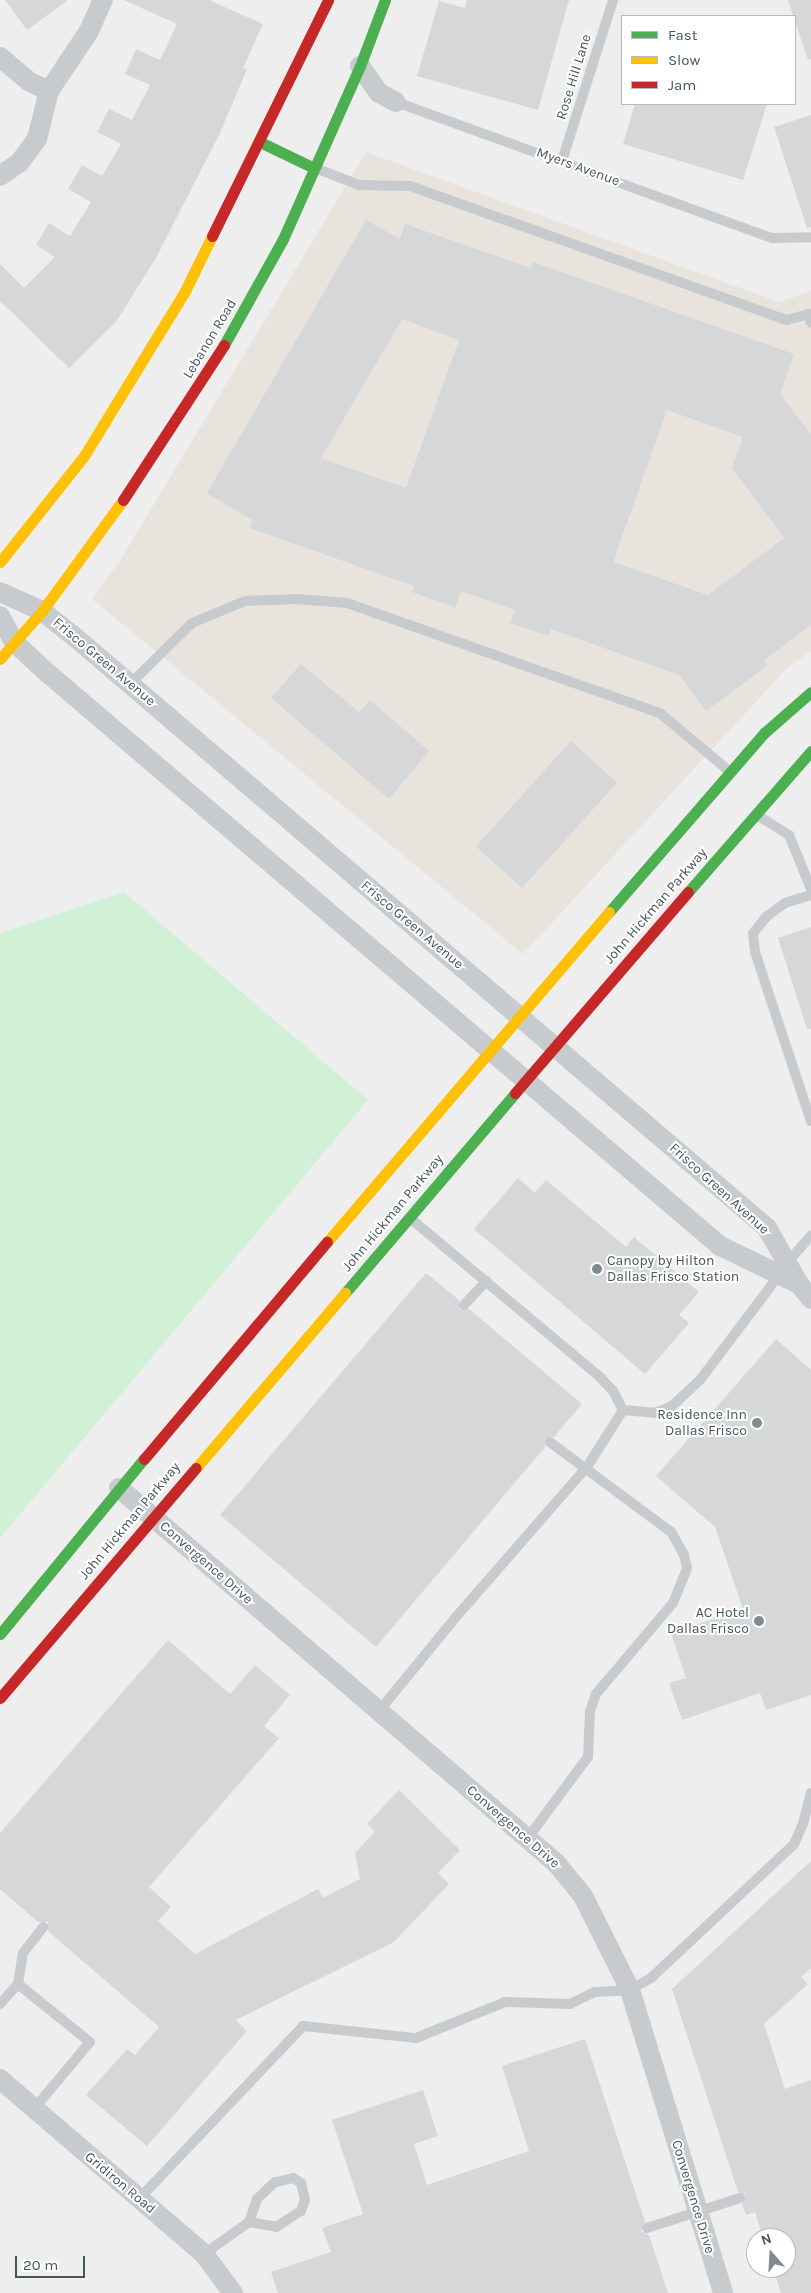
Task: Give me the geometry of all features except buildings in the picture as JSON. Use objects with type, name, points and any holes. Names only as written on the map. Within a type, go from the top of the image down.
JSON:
[{"type":"street","points":[[0,176],[20,162],[37,139],[49,91],[89,31],[103,0]]},
{"type":"street","points":[[0,562],[84,456],[185,291],[260,142],[328,0]]},
{"type":"street","name":"Lebanon Road","points":[[0,659],[42,610],[110,520],[235,330],[283,239],[360,66],[385,0]]},
{"type":"street","points":[[0,57],[30,82],[49,91]]},
{"type":"street","name":"Myers Avenue","points":[[360,66],[379,93],[396,102]]},
{"type":"street","points":[[260,142],[314,168]]},
{"type":"street","name":"Frisco Green Avenue","points":[[0,592],[42,610],[767,1228],[783,1269]]},
{"type":"street","points":[[0,616],[14,642],[488,1050],[720,1246],[783,1269],[805,1292]]},
{"type":"street","name":"John Hickman Parkway","points":[[0,1634],[118,1488],[518,1015],[764,733],[811,692]]},
{"type":"street","name":"John Hickman Parkway","points":[[0,1698],[409,1217],[811,751]]},
{"type":"street","name":"Convergence Drive","points":[[118,1488],[556,1863],[583,1896],[630,1990],[696,2211],[723,2293]]},
{"type":"street","name":"Gridiron Road","points":[[0,2079],[33,2110],[204,2254],[232,2293]]},
{"type":"lane","name":"Rose Hill Lane","points":[[562,162],[613,0]]},
{"type":"lane","name":"Myers Avenue","points":[[396,102],[772,238],[811,237]]},
{"type":"lane","points":[[314,168],[359,184],[410,186],[787,320],[810,317]]},
{"type":"lane","points":[[130,684],[192,623],[245,602],[296,599],[347,603],[660,713],[730,772]]},
{"type":"lane","points":[[755,814],[789,835],[811,889]]},
{"type":"lane","points":[[811,895],[785,904],[767,916],[753,933],[755,952],[811,1121]]},
{"type":"lane","points":[[409,1217],[600,1377],[613,1391],[623,1410]]},
{"type":"lane","points":[[623,1410],[656,1413],[672,1406],[700,1380],[783,1269],[811,1235]]},
{"type":"lane","points":[[464,1305],[486,1281]]},
{"type":"lane","points":[[379,1711],[456,1616],[585,1469],[623,1410]]},
{"type":"lane","points":[[527,1838],[588,1757],[590,1711],[596,1694],[673,1603],[687,1568],[684,1554],[671,1532],[550,1442]]},
{"type":"lane","points":[[139,2199],[303,2026],[416,2038],[504,2002],[570,2004],[595,1992],[630,1990],[651,1978],[673,1960],[794,1844],[803,1824],[811,1793]]},
{"type":"lane","points":[[0,2004],[18,1984],[23,1953],[43,1927]]},
{"type":"lane","points":[[18,1984],[90,2042],[33,2110]]},
{"type":"lane","points":[[204,2254],[249,2222],[256,2199],[275,2182],[293,2178],[301,2183],[305,2200],[301,2211],[276,2227],[249,2222]]},
{"type":"lane","points":[[647,2228],[740,2198]]},
{"type":"shaded area","points":[[366,152],[779,302],[811,291],[811,651],[788,667],[523,954],[92,599],[121,559]]},
{"type":"green space","points":[[124,892],[368,1100],[0,1538],[0,933]]},
{"type":"traffic: fast","points":[[224,345],[283,239],[360,66],[385,0]]},
{"type":"traffic: fast","points":[[260,142],[314,168]]},
{"type":"traffic: fast","points":[[609,912],[764,733],[811,692]]},
{"type":"traffic: fast","points":[[688,892],[811,751]]},
{"type":"traffic: fast","points":[[345,1293],[515,1093]]},
{"type":"traffic: fast","points":[[0,1634],[144,1459]]},
{"type":"traffic: slow","points":[[0,562],[84,456],[185,291],[212,236]]},
{"type":"traffic: slow","points":[[0,659],[42,611],[123,500]]},
{"type":"traffic: slow","points":[[327,1242],[609,912]]},
{"type":"traffic: slow","points":[[196,1468],[345,1293]]},
{"type":"traffic: jam","points":[[212,236],[328,0]]},
{"type":"traffic: jam","points":[[123,500],[224,345]]},
{"type":"traffic: jam","points":[[515,1093],[688,892]]},
{"type":"traffic: jam","points":[[144,1459],[327,1242]]},
{"type":"traffic: jam","points":[[0,1698],[196,1468]]},
{"type":"place","name":"Canopy by Hilton Dallas Frisco Station","points":[[597,1269]]},
{"type":"place","name":"Residence Inn Dallas Frisco","points":[[757,1423]]},
{"type":"place","name":"AC Hotel Dallas Frisco","points":[[759,1621]]}]
